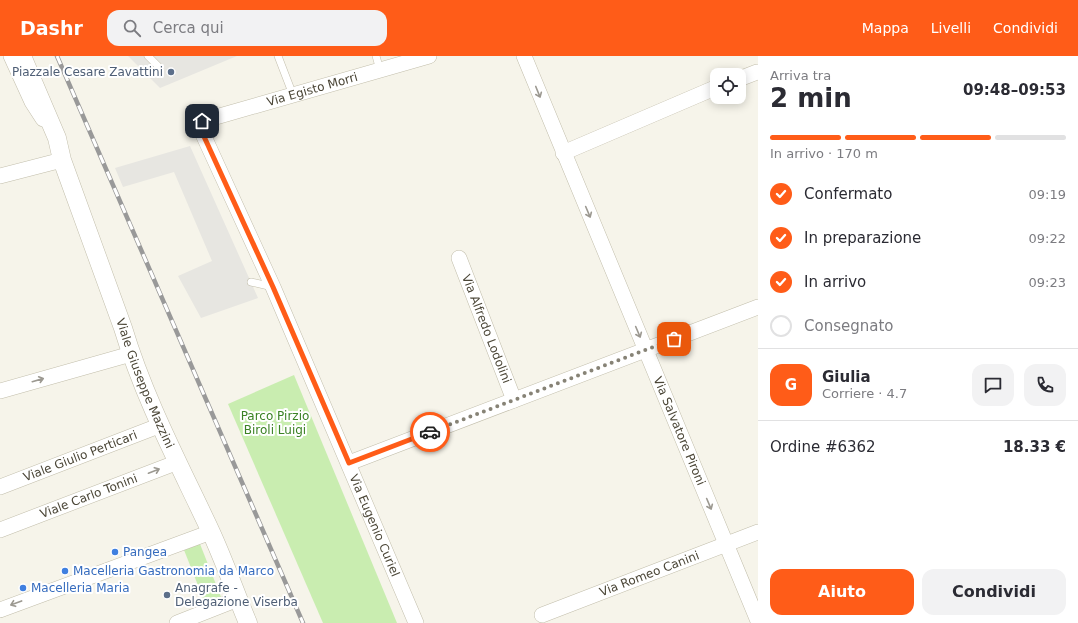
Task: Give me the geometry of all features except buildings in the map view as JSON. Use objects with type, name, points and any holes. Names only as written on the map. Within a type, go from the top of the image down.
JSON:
[{"type":"street","name":"Viale Giuseppe Mazzini","points":[[11,56],[32,102],[57,138]]},
{"type":"street","name":"Viale Giuseppe Mazzini","points":[[22,56],[57,138],[62,160],[118,313],[131,354],[178,462],[211,532],[248,623]]},
{"type":"street","name":"Via Egisto Morri","points":[[199,122],[293,95],[378,63],[429,56]]},
{"type":"street","name":"Via Salvatore Pironi","points":[[524,56],[758,621]]},
{"type":"street","points":[[746,76],[757,72]]},
{"type":"street","points":[[563,153],[710,90]]},
{"type":"street","name":"Via Eugenio Curiel","points":[[199,122],[201,130],[273,287],[416,623]]},
{"type":"street","points":[[0,176],[62,160]]},
{"type":"street","name":"Via Alfredo Lodolini","points":[[459,258],[514,400]]},
{"type":"street","points":[[349,463],[758,307]]},
{"type":"street","points":[[0,391],[131,354]]},
{"type":"street","name":"Viale Giulio Perticari","points":[[0,487],[161,424]]},
{"type":"street","name":"Viale Carlo Tonini","points":[[0,530],[178,462]]},
{"type":"street","points":[[0,610],[211,532]]},
{"type":"street","name":"Via Romeo Canini","points":[[542,615],[758,532]]},
{"type":"street","points":[[177,623],[238,599]]},
{"type":"lane","points":[[148,56],[158,66]]},
{"type":"lane","points":[[278,56],[293,95]]},
{"type":"lane","points":[[251,282],[273,287]]},
{"type":"green space","name":"Parco Pirzio Biroli Luigi","points":[[294,375],[397,623],[323,623],[228,404]]},
{"type":"green space","points":[[200,544],[221,597],[205,603],[184,550]]},
{"type":"shaded area","name":"Piazzale Cesare Zavattini","points":[[128,56],[237,56],[160,88]]},
{"type":"shaded area","points":[[190,146],[258,298],[201,318],[178,276],[212,261],[174,172],[123,187],[115,168]]},
{"type":"railway","points":[[57,56],[303,623]]},
{"type":"way so far","points":[[430,432],[674,339]]},
{"type":"place","name":"Piazzale Cesare Zavattini","points":[[171,72]]},
{"type":"place","name":"Pangea","points":[[115,552]]},
{"type":"place","name":"Macelleria Gastronomia da Marco","points":[[65,571]]},
{"type":"place","name":"Macelleria Maria","points":[[23,588]]},
{"type":"place","name":"Anagrafe - Delegazione Viserba","points":[[167,595]]},
{"type":"route","points":[[202,121],[201,130],[273,287],[349,463],[430,432]]}]
